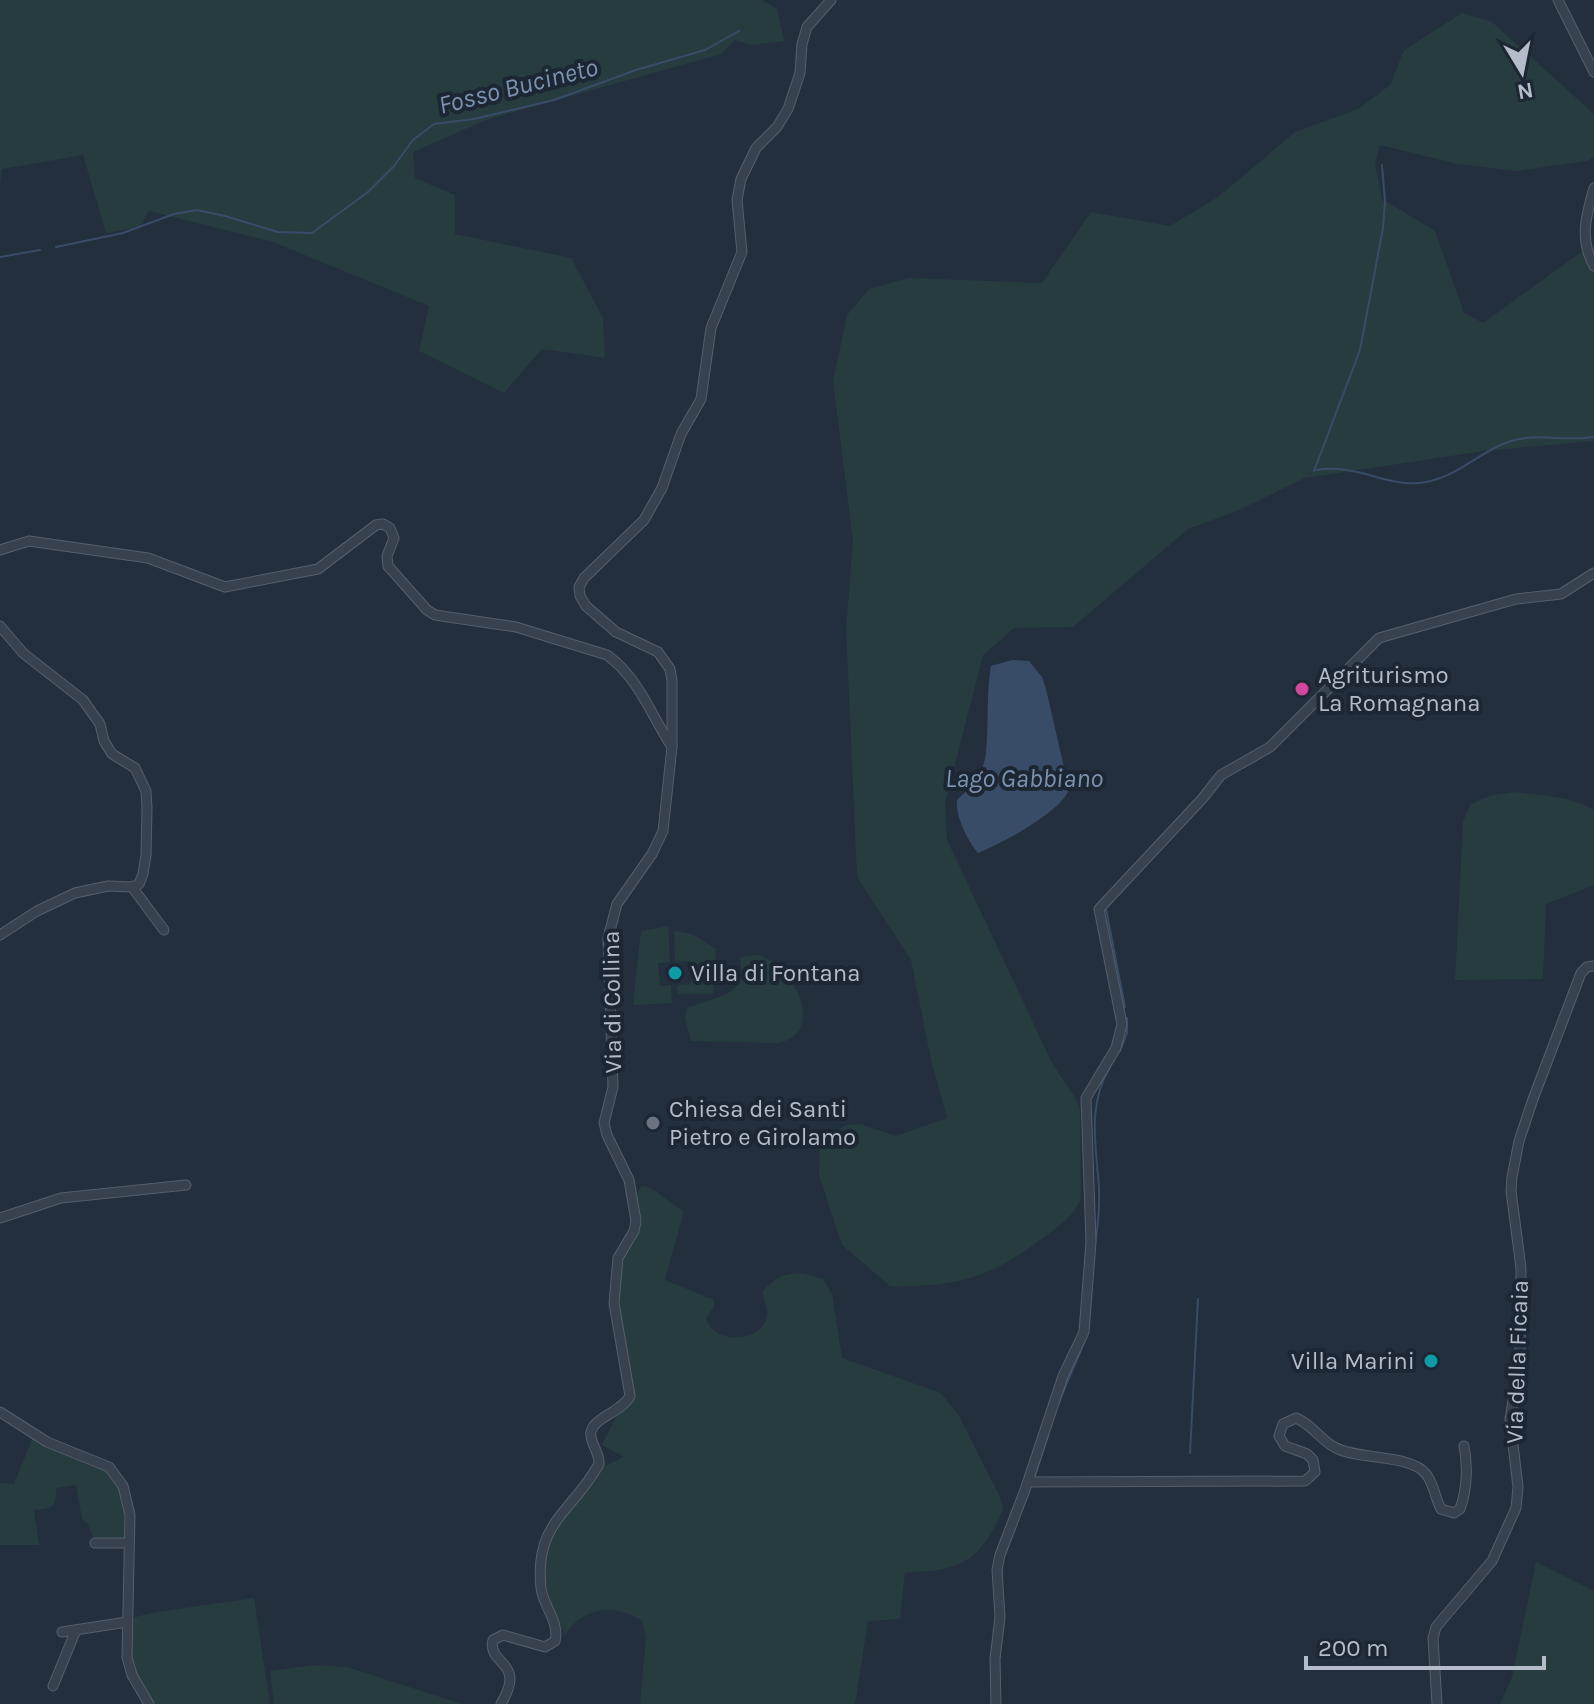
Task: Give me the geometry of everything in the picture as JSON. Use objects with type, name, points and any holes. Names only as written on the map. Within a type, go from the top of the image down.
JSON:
[{"type":"street","name":"Via di Collina","points":[[501,1704],[510,1683],[510,1674],[492,1651],[493,1640],[503,1635],[545,1647],[555,1641],[555,1626],[541,1586],[544,1542],[553,1523],[599,1464],[591,1430],[625,1405],[630,1396],[616,1328],[614,1298],[618,1258],[634,1231],[636,1221],[629,1180],[605,1128],[604,1117],[613,1087],[608,938],[617,904],[662,835],[672,747],[672,680],[667,663],[652,648],[627,639],[594,613],[580,596],[579,587],[584,578],[644,520],[662,488],[681,434],[701,399],[711,328],[742,252],[737,207],[739,185],[756,148],[777,127],[788,109],[800,73],[803,38],[819,11],[831,0]]},
{"type":"street","points":[[1558,0],[1594,72]]},
{"type":"street","points":[[1594,188],[1585,219],[1586,248],[1594,266]]},
{"type":"street","points":[[0,550],[29,541],[148,558],[225,587],[318,569],[376,525],[383,524],[390,528],[394,538],[387,556],[388,566],[427,610],[449,618],[516,627],[607,655],[635,681],[672,747]]},
{"type":"street","points":[[996,1704],[995,1659],[1000,1617],[997,1570],[1000,1555],[1028,1482],[1049,1414],[1084,1332],[1091,1242],[1086,1098],[1116,1048],[1122,1024],[1100,907],[1198,804],[1221,775],[1270,747],[1379,638],[1516,599],[1561,594],[1594,573]]},
{"type":"street","points":[[0,626],[23,653],[83,700],[100,724],[104,741],[112,754],[135,768],[146,791],[143,874],[139,884],[75,893],[37,911],[0,935]]},
{"type":"street","points":[[132,887],[164,930]]},
{"type":"street","name":"Via della Ficaia","points":[[1437,1704],[1433,1638],[1436,1627],[1492,1561],[1518,1499],[1510,1419],[1520,1361],[1521,1268],[1511,1191],[1516,1155],[1534,1096],[1581,973],[1587,967],[1594,966]]},
{"type":"street","points":[[0,1218],[61,1198],[186,1185]]},
{"type":"street","points":[[0,1412],[47,1442],[112,1469],[123,1486],[129,1502],[126,1650],[129,1669],[149,1704]]},
{"type":"street","points":[[1028,1482],[1305,1481],[1315,1472],[1313,1460],[1307,1454],[1285,1446],[1279,1436],[1283,1424],[1296,1418],[1341,1450],[1421,1469],[1429,1479],[1441,1509],[1454,1513],[1460,1509],[1464,1497],[1464,1446]]},
{"type":"street","points":[[95,1543],[129,1543]]},
{"type":"street","points":[[62,1632],[127,1622]]},
{"type":"street","points":[[53,1686],[76,1630]]},
{"type":"green space","points":[[0,0],[762,0],[777,9],[784,41],[752,45],[735,40],[721,54],[486,120],[413,152],[415,178],[455,195],[455,234],[571,258],[603,318],[605,358],[542,349],[504,393],[419,351],[429,306],[273,242],[149,211],[140,227],[106,233],[83,155],[2,169],[0,184]]},
{"type":"green space","points":[[1462,13],[1492,22],[1594,114],[1594,157],[1587,161],[1517,171],[1457,164],[1380,145],[1375,163],[1382,199],[1435,231],[1464,313],[1483,323],[1583,251],[1594,260],[1594,441],[1484,451],[1305,478],[1237,511],[1188,529],[1073,627],[1014,628],[983,655],[945,803],[947,840],[1052,1063],[1080,1109],[1081,1199],[1071,1215],[1057,1227],[1010,1261],[992,1270],[956,1282],[890,1286],[842,1245],[819,1175],[820,1148],[831,1132],[847,1125],[860,1124],[896,1136],[947,1118],[931,1060],[911,960],[857,877],[846,628],[853,542],[833,381],[847,315],[869,289],[909,278],[1042,283],[1091,212],[1170,226],[1218,197],[1295,132],[1358,109],[1390,85],[1404,50]]},
{"type":"green space","points":[[1514,792],[1566,799],[1594,810],[1594,885],[1546,904],[1543,979],[1455,980],[1463,821],[1471,804],[1489,796]]},
{"type":"green space","points":[[668,926],[670,962],[658,963],[660,986],[671,985],[672,1003],[633,1005],[641,931]]},
{"type":"green space","points":[[674,931],[692,934],[716,949],[713,994],[678,994],[677,985],[691,984],[690,961],[675,962]]},
{"type":"green space","points":[[758,955],[783,970],[800,998],[803,1012],[801,1025],[794,1036],[779,1043],[691,1041],[685,1018],[687,1008],[725,995],[735,988],[742,978],[740,957]]},
{"type":"green space","points":[[642,1186],[653,1189],[684,1211],[665,1280],[714,1300],[714,1306],[706,1318],[710,1327],[726,1336],[746,1336],[763,1326],[767,1317],[763,1291],[769,1284],[790,1274],[823,1279],[832,1294],[842,1358],[941,1393],[959,1416],[999,1495],[1003,1507],[1001,1514],[989,1537],[975,1554],[945,1569],[905,1573],[900,1619],[868,1621],[855,1704],[640,1704],[646,1637],[642,1621],[621,1612],[600,1611],[581,1618],[565,1635],[553,1609],[544,1572],[552,1532],[604,1466],[624,1457],[602,1445],[618,1413],[631,1405],[634,1397],[617,1303],[623,1255],[639,1212],[637,1193]]},
{"type":"green space","points":[[33,1437],[46,1446],[105,1470],[112,1478],[123,1502],[124,1541],[94,1539],[88,1524],[82,1519],[76,1485],[56,1488],[52,1506],[34,1510],[39,1545],[0,1545],[0,1483],[14,1484]]},
{"type":"green space","points":[[1536,1562],[1594,1591],[1594,1704],[1500,1704],[1512,1677]]},
{"type":"green space","points":[[254,1598],[270,1704],[153,1704],[131,1662],[132,1618]]},
{"type":"green space","points":[[314,1665],[347,1667],[462,1704],[274,1704],[270,1671]]},
{"type":"water","name":"Lago Gabbiano","points":[[1012,660],[1029,661],[1042,677],[1069,789],[1064,798],[1043,817],[978,853],[963,828],[957,800],[974,784],[979,784],[986,752],[991,666]]},
{"type":"waterway","name":"Fosso Bucineto","points":[[56,247],[123,233],[174,214],[197,210],[278,232],[312,233],[368,192],[394,166],[413,140],[434,124],[474,119],[554,100],[636,70],[705,50],[739,31]]},
{"type":"waterway","points":[[1314,471],[1360,350],[1383,228],[1385,201],[1382,165]]},
{"type":"waterway","name":"Fosso Bucineto","points":[[0,257],[40,250]]},
{"type":"waterway","points":[[1316,470],[1343,470],[1419,483],[1443,477],[1518,439],[1594,437]]},
{"type":"waterway","points":[[1106,909],[1125,1007]]},
{"type":"waterway","points":[[1120,1051],[1127,1033],[1127,1018]]},
{"type":"waterway","points":[[1095,1244],[1099,1202],[1096,1111],[1098,1096],[1110,1067]]},
{"type":"waterway","points":[[1190,1453],[1198,1299]]},
{"type":"waterway","points":[[1059,1402],[1086,1338]]},
{"type":"waterway","points":[[1035,1476],[1052,1423]]},
{"type":"waterway","points":[[1002,1565],[1002,1579]]},
{"type":"place","name":"Agriturismo La Romagnana","points":[[1302,689]]},
{"type":"place","name":"Villa di Fontana","points":[[675,973]]},
{"type":"place","name":"Chiesa dei Santi Pietro e Girolamo","points":[[653,1123]]},
{"type":"place","name":"Villa Marini","points":[[1431,1361]]}]
